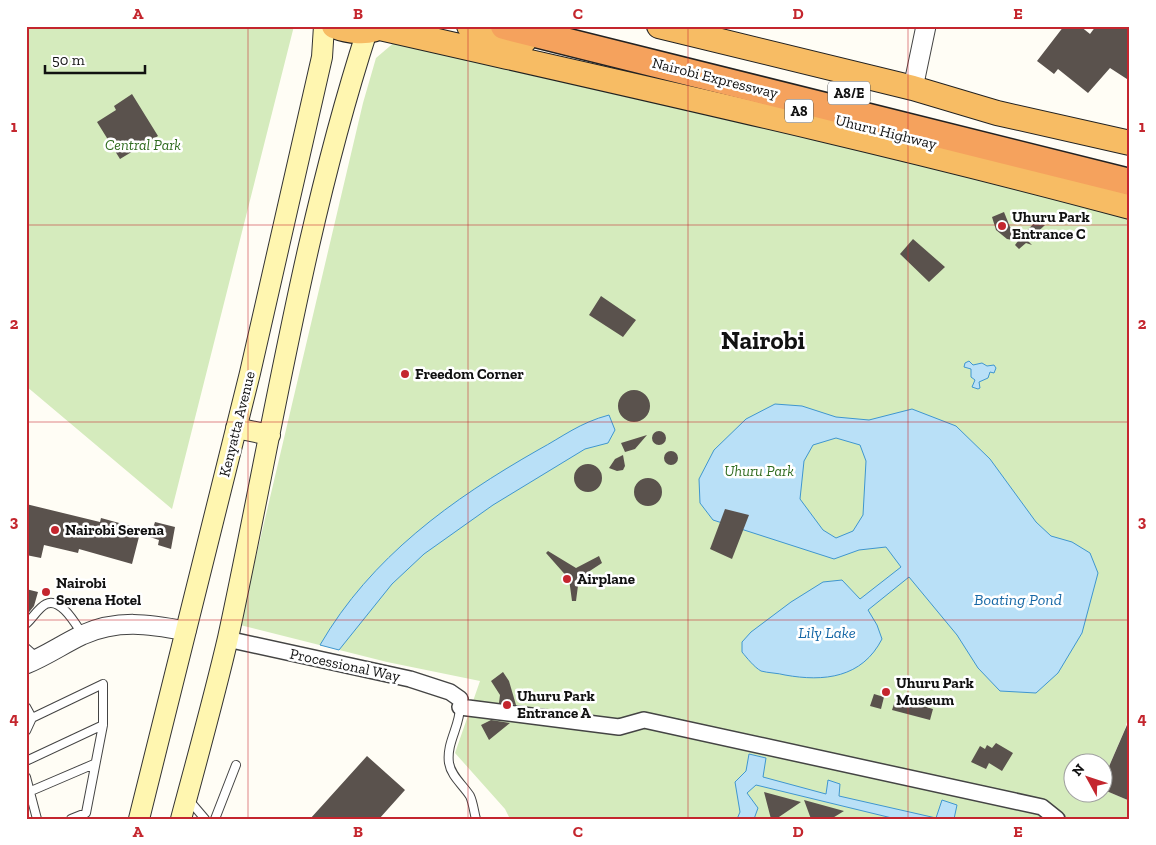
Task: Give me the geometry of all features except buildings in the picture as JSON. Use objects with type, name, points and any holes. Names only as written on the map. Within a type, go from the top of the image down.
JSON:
[{"type":"highway","points":[[334,26],[348,30],[376,28],[749,111],[1030,180],[1130,207]]},
{"type":"highway","name":"Uhuru Highway","points":[[469,26],[726,94],[1130,194]]},
{"type":"highway","name":"Nairobi Expressway","points":[[504,26],[1130,182]]},
{"type":"highway","name":"Nairobi Expressway","points":[[568,26],[675,50],[1130,163]]},
{"type":"highway","points":[[659,26],[703,31],[913,88],[997,113],[1130,144]]},
{"type":"main road","name":"Kenyatta Avenue","points":[[139,819],[236,428],[322,57],[324,26]]},
{"type":"main road","points":[[181,819],[227,639],[303,275],[352,78],[376,28]]},
{"type":"main road","points":[[236,428],[270,435]]},
{"type":"street","points":[[913,88],[926,26]]},
{"type":"street","points":[[30,657],[83,635],[110,627],[140,623],[186,631]]},
{"type":"street","name":"Processional Way","points":[[227,639],[410,679],[443,689],[460,703]]},
{"type":"street","points":[[460,703],[619,726],[644,720],[1042,807],[1057,819]]},
{"type":"lane","points":[[26,624],[44,606],[52,603],[61,606],[83,635]]},
{"type":"lane","points":[[26,731],[32,718],[103,684],[103,725],[85,816],[71,819]]},
{"type":"lane","points":[[460,703],[460,717],[451,740],[449,764],[456,778],[470,797],[476,819]]},
{"type":"lane","points":[[26,707],[32,718]]},
{"type":"lane","points":[[26,761],[103,725]]},
{"type":"lane","points":[[30,791],[94,764]]},
{"type":"lane","points":[[215,819],[236,765]]},
{"type":"lane","points":[[26,777],[37,819]]},
{"type":"lane","points":[[187,798],[205,819]]},
{"type":"green space","name":"Central Park","points":[[26,26],[294,26],[172,509],[26,386]]},
{"type":"green space","name":"Uhuru Park","points":[[403,35],[1130,208],[1130,711],[1114,755],[1114,752],[1064,752],[1064,802],[1114,802],[1114,794],[1130,801],[1130,819],[510,819],[505,809],[455,753],[480,681],[387,662],[240,625],[363,103],[376,58]]},
{"type":"water","points":[[969,361],[973,365],[982,363],[987,366],[994,365],[996,368],[994,373],[990,372],[988,378],[979,382],[980,388],[978,389],[972,387],[975,380],[971,377],[971,369],[964,367],[965,363]]},
{"type":"water","name":"Boating Pond","points":[[775,404],[802,406],[836,417],[869,420],[912,409],[956,426],[990,459],[1036,522],[1051,536],[1072,542],[1090,553],[1098,573],[1082,633],[1058,673],[1036,693],[1000,691],[978,668],[957,635],[909,577],[868,610],[877,625],[882,639],[874,652],[853,669],[828,677],[814,678],[764,672],[756,667],[742,652],[742,642],[751,632],[791,602],[823,582],[842,580],[860,599],[901,567],[886,547],[859,550],[834,559],[713,520],[700,503],[699,479],[714,450],[746,419]],"holes":[[[836,438],[860,445],[866,461],[863,515],[853,531],[836,538],[823,530],[800,499],[804,461],[813,445]]]},
{"type":"water","points":[[609,415],[615,430],[608,443],[585,449],[493,505],[424,554],[392,584],[339,650],[320,645],[340,613],[363,584],[416,533],[445,510],[506,469],[580,426]]},
{"type":"water","points":[[749,754],[766,758],[763,777],[826,794],[828,780],[840,784],[839,796],[936,818],[942,800],[957,805],[954,819],[896,819],[756,785],[747,793],[758,808],[754,819],[737,819],[740,812],[735,782],[746,771]]},
{"type":"place","name":"Uhuru Park Entrance C","points":[[1002,226]]},
{"type":"place","name":"Freedom Corner","points":[[405,374]]},
{"type":"place","name":"Nairobi Serena","points":[[55,530]]},
{"type":"place","name":"Airplane","points":[[567,579]]},
{"type":"place","name":"Nairobi Serena Hotel","points":[[46,592]]},
{"type":"place","name":"Uhuru Park Museum","points":[[886,692]]},
{"type":"place","name":"Uhuru Park Entrance A","points":[[507,705]]},
{"type":"district","name":"Nairobi","points":[[763,340]]},
{"type":"water label","name":"Lily Lake","points":[[827,632]]}]
